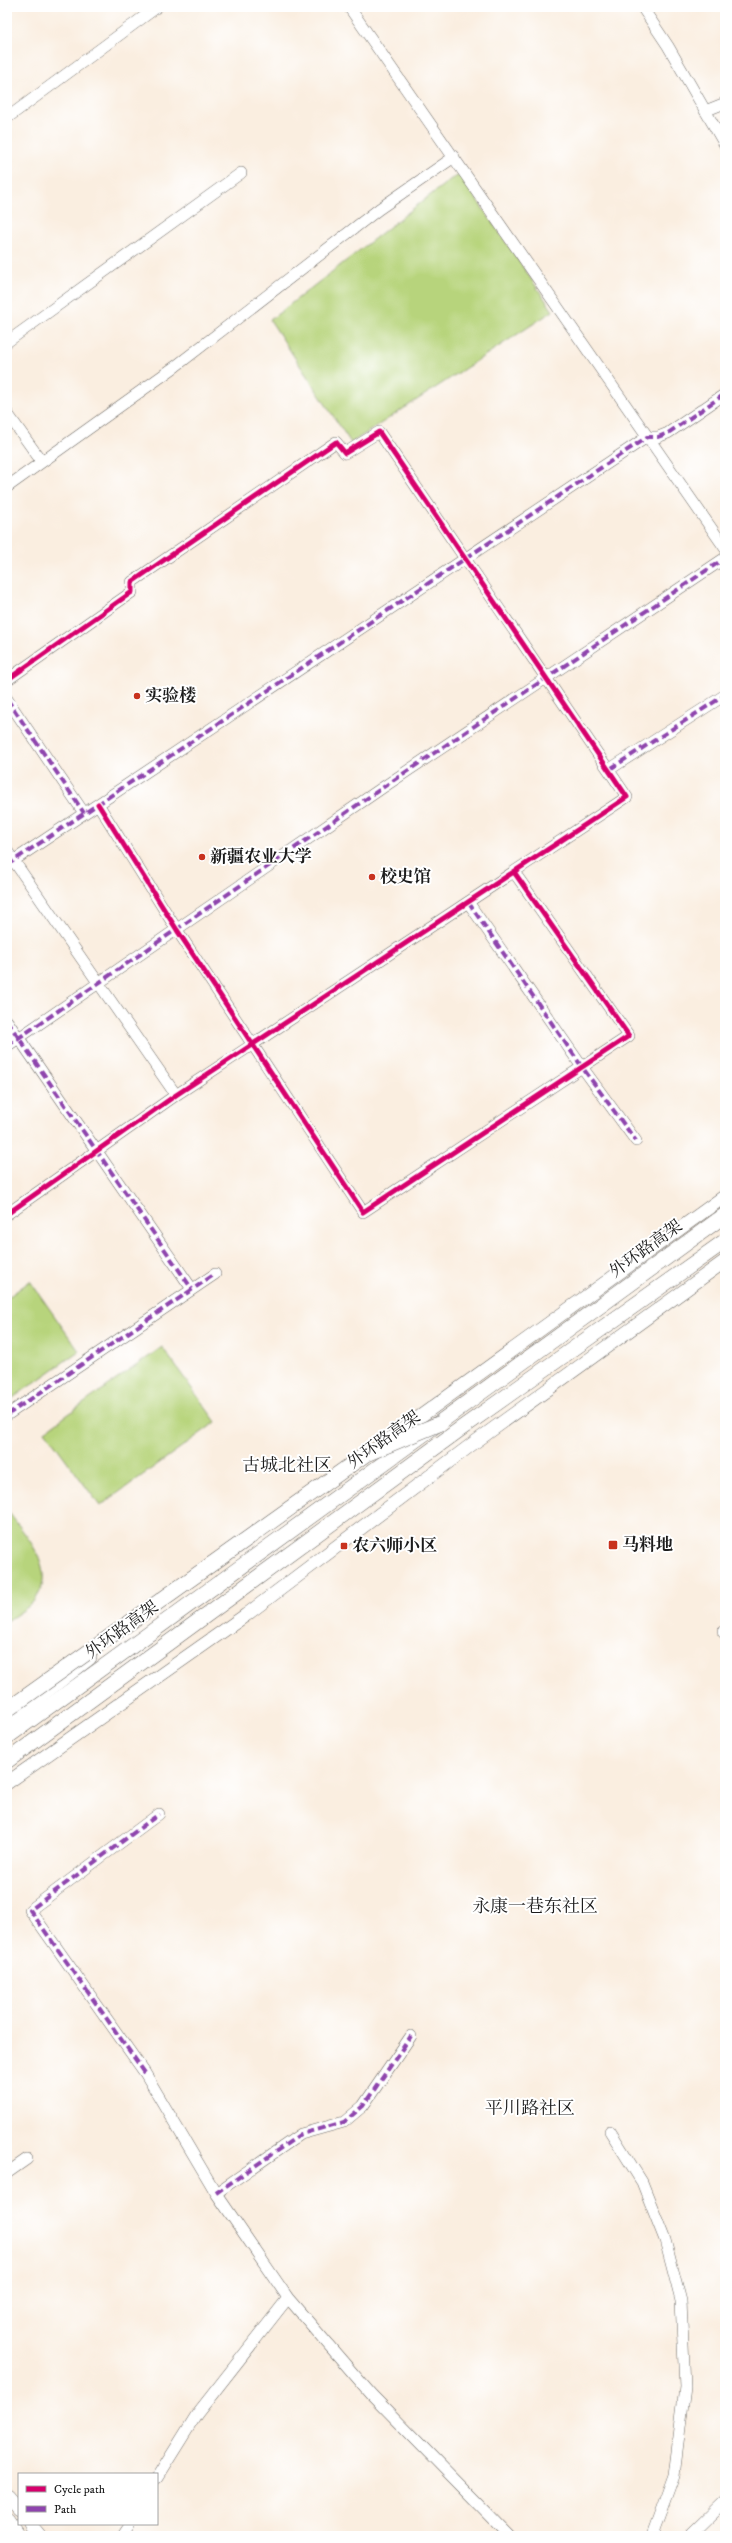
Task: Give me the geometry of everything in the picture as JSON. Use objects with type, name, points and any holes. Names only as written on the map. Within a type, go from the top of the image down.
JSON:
[{"type":"highway","name":"外环路高架","points":[[7,1737],[441,1423],[725,1215]]},
{"type":"highway","points":[[7,1761],[460,1430],[725,1241]]},
{"type":"highway","points":[[7,1710],[366,1454],[441,1423]]},
{"type":"highway","points":[[7,2521],[17,2536]]},
{"type":"main road","points":[[7,1722],[69,1676],[146,1610],[429,1411],[725,1196]]},
{"type":"main road","points":[[7,1783],[246,1615],[471,1445],[725,1261]]},
{"type":"main road","points":[[7,2496],[18,2509]]},
{"type":"main road","points":[[31,2525],[40,2536]]},
{"type":"street","points":[[7,118],[156,7]]},
{"type":"street","points":[[349,7],[603,369],[647,437],[725,548]]},
{"type":"street","points":[[642,7],[668,46],[725,145]]},
{"type":"street","points":[[705,111],[725,103]]},
{"type":"street","points":[[7,487],[176,366],[379,209],[454,157]]},
{"type":"street","points":[[7,342],[241,173]]},
{"type":"street","points":[[10,863],[647,437],[658,437],[668,434],[725,394]]},
{"type":"street","points":[[7,413],[42,462]]},
{"type":"street","points":[[7,680],[132,592],[132,582],[336,442],[345,453],[379,432],[466,557],[546,677],[610,769],[627,797],[253,1046],[176,1095],[7,1214]]},
{"type":"street","points":[[7,1046],[546,677],[725,558]]},
{"type":"street","points":[[610,769],[725,695]]},
{"type":"street","points":[[7,699],[84,813]]},
{"type":"street","points":[[98,804],[177,930],[363,1212],[629,1036],[514,872]]},
{"type":"street","points":[[7,851],[10,863],[98,983],[176,1095]]},
{"type":"street","points":[[468,902],[582,1067],[636,1141]]},
{"type":"street","points":[[7,1021],[192,1289]]},
{"type":"street","points":[[7,1415],[215,1274]]},
{"type":"street","points":[[160,1814],[30,1910],[145,2072],[216,2193],[288,2298],[371,2394],[510,2536]]},
{"type":"street","points":[[216,2193],[301,2134],[344,2122],[363,2106],[411,2036]]},
{"type":"street","points":[[610,2131],[642,2182],[665,2240],[681,2301],[685,2387],[674,2476],[652,2536]]},
{"type":"street","points":[[7,2173],[27,2158]]},
{"type":"street","points":[[158,2476],[197,2414],[288,2298]]},
{"type":"street","points":[[690,2536],[725,2502]]},
{"type":"street","points":[[121,2536],[127,2525]]},
{"type":"green space","points":[[460,175],[553,311],[351,443],[270,320],[451,179]]},
{"type":"green space","points":[[30,1281],[79,1351],[10,1400],[7,1395],[7,1298]]},
{"type":"green space","points":[[162,1347],[216,1422],[100,1506],[45,1431]]},
{"type":"green space","points":[[7,1510],[23,1531],[38,1556],[42,1568],[43,1581],[39,1593],[30,1605],[7,1621]]},
{"type":"marked path","points":[[7,865],[647,437],[658,437],[668,433],[725,394]]},
{"type":"marked path","points":[[7,1046],[382,788],[725,558]]},
{"type":"marked path","points":[[610,769],[725,695]]},
{"type":"marked path","points":[[7,699],[84,813]]},
{"type":"marked path","points":[[468,902],[582,1067],[636,1141]]},
{"type":"marked path","points":[[7,1021],[192,1289]]},
{"type":"marked path","points":[[7,1415],[215,1274]]},
{"type":"marked path","points":[[145,2073],[30,1910],[159,1814]]},
{"type":"marked path","points":[[216,2193],[301,2134],[344,2122],[363,2106],[411,2036]]},
{"type":"cycle path","points":[[7,680],[132,592],[132,582],[336,442],[345,453],[379,432],[627,797],[176,1095],[7,1214]]},
{"type":"cycle path","points":[[98,804],[177,930],[363,1212],[629,1036],[514,872]]},
{"type":"place","name":"实验楼","points":[[137,696]]},
{"type":"place","name":"新疆农业大学","points":[[202,857]]},
{"type":"place","name":"校史馆","points":[[372,877]]},
{"type":"place","name":"马料地","points":[[613,1545]]},
{"type":"place","name":"农六师小区","points":[[344,1546]]},
{"type":"district","name":"古城北社区","points":[[287,1466]]},
{"type":"district","name":"永康一巷东社区","points":[[535,1907]]},
{"type":"district","name":"平川路社区","points":[[530,2109]]}]
